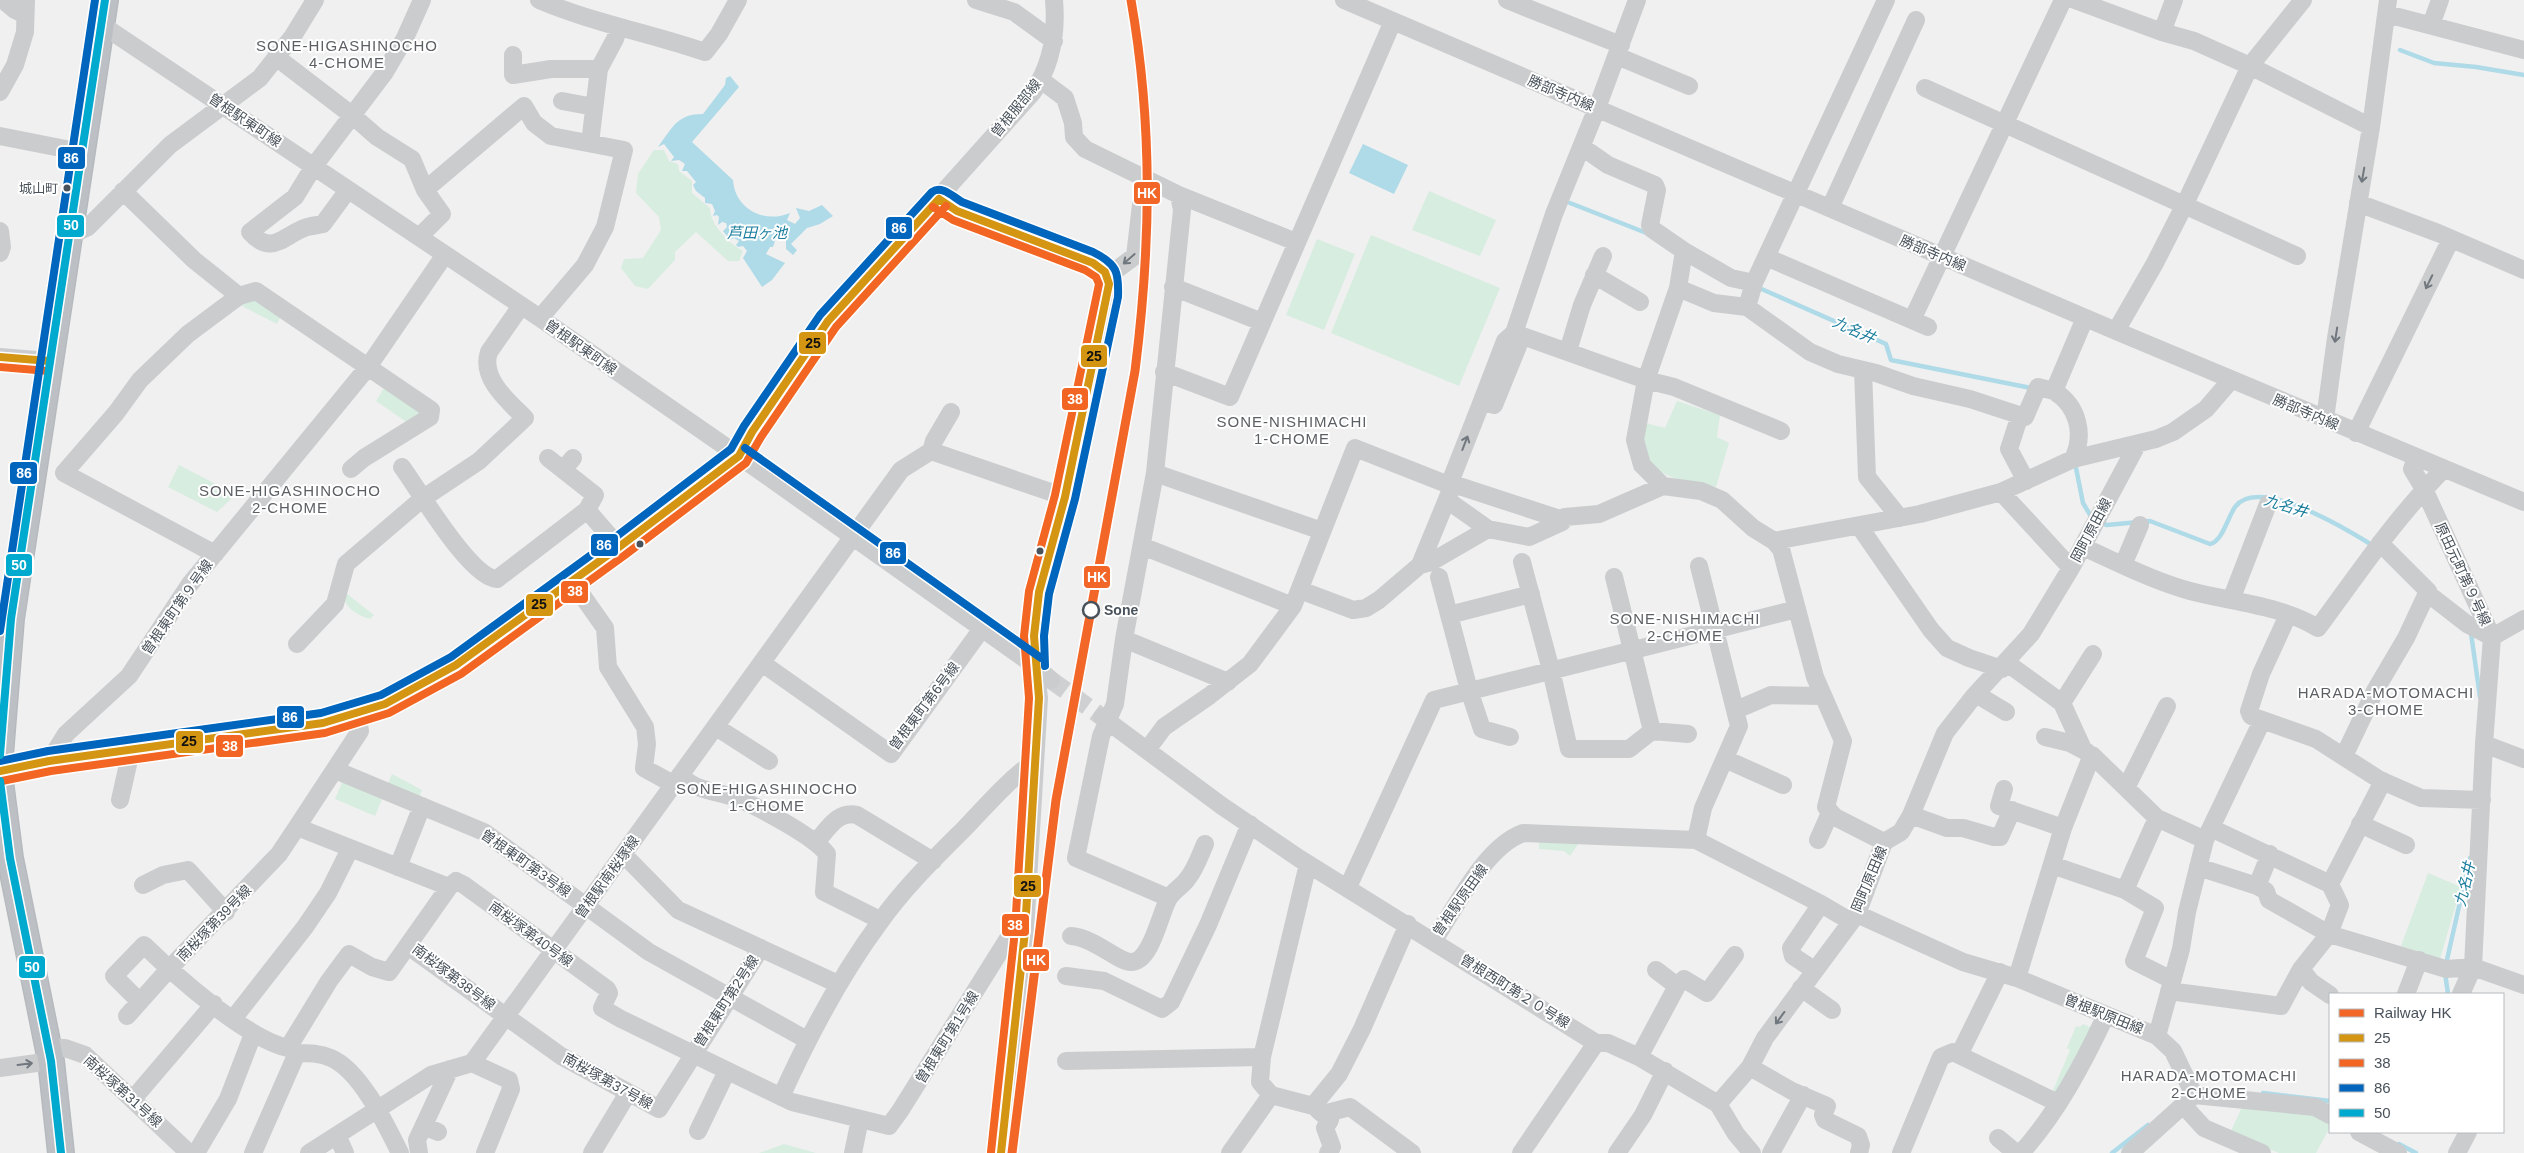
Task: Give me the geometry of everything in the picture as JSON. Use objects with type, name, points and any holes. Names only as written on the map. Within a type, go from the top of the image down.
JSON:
[{"type":"highway","points":[[0,756],[12,620],[49,361],[105,0]]},
{"type":"highway","points":[[0,781],[5,861],[49,1055],[61,1153]]},
{"type":"street","points":[[0,92],[15,65],[25,32],[25,7],[14,10],[3,0]]},
{"type":"street","points":[[69,236],[88,227],[170,145],[225,106],[260,78],[293,36],[315,0]]},
{"type":"street","points":[[348,190],[323,224],[306,227],[273,245],[258,242],[250,232],[295,197],[314,166],[354,116],[389,66],[405,38],[422,0]]},
{"type":"street","points":[[539,0],[571,6],[619,27],[655,35],[705,52],[720,34],[738,0]]},
{"type":"street","points":[[976,0],[1014,12],[1054,41]]},
{"type":"street","name":"曽根服部線","points":[[739,456],[752,432],[828,321],[1033,92],[1041,80],[1054,41],[1054,0]]},
{"type":"street","name":"勝部寺内線","points":[[1344,0],[2085,318],[2524,502]]},
{"type":"street","points":[[1507,0],[1619,51],[1689,86]]},
{"type":"street","points":[[1420,565],[1482,401],[1494,405],[1518,346],[1514,333],[1554,214],[1582,147],[1637,0]]},
{"type":"street","points":[[1748,307],[1754,283],[1886,0]]},
{"type":"street","points":[[1766,257],[1920,324],[1941,256],[2063,0]]},
{"type":"street","points":[[2075,0],[2162,32],[2194,41],[2250,66],[2371,127]]},
{"type":"street","points":[[2162,32],[2174,0]]},
{"type":"street","points":[[2116,331],[2155,263],[2184,206],[2250,66],[2303,0]]},
{"type":"street","points":[[2431,26],[2440,0]]},
{"type":"street","points":[[2325,419],[2388,7],[2431,26],[2524,50]]},
{"type":"street","points":[[1830,208],[1916,20]]},
{"type":"street","points":[[1164,372],[1230,397],[1393,21]]},
{"type":"street","name":"曽根駅東町線","points":[[102,25],[314,166],[444,256],[540,318],[739,456],[1051,680]]},
{"type":"street","points":[[590,143],[599,69],[615,39],[619,27]]},
{"type":"street","points":[[513,55],[513,74],[551,69],[599,69]]},
{"type":"street","points":[[276,57],[354,116],[377,137],[412,159],[425,190],[442,214],[419,237]]},
{"type":"street","points":[[1041,80],[1065,98],[1073,123],[1074,137],[1084,149],[1179,195],[1296,242]]},
{"type":"street","points":[[1925,88],[2297,256]]},
{"type":"street","points":[[562,101],[594,107]]},
{"type":"street","points":[[425,190],[524,106],[534,123],[551,136],[624,150],[605,227],[585,265],[540,318]]},
{"type":"street","points":[[0,136],[81,152]]},
{"type":"street","points":[[1582,147],[1608,165],[1655,185],[1657,190],[1650,224],[1652,229],[1684,251],[1731,278],[1754,283]]},
{"type":"street","points":[[1108,276],[1135,256],[1144,179]]},
{"type":"street","points":[[123,191],[194,260],[239,296]]},
{"type":"street","points":[[1169,898],[1076,858],[1105,719],[1115,704],[1124,639],[1155,473],[1182,210],[1179,195]]},
{"type":"street","points":[[939,199],[957,211],[1089,260],[1101,266],[1108,276],[1108,295],[1065,497],[1040,592],[1034,636],[1034,666],[1039,698],[1026,931],[1001,1153]]},
{"type":"street","points":[[2358,204],[2451,238],[2524,270]]},
{"type":"street","points":[[0,231],[2,248],[0,253]]},
{"type":"street","points":[[2356,433],[2451,238]]},
{"type":"street","points":[[1663,486],[1642,465],[1636,446],[1646,380],[1678,288],[1684,251]]},
{"type":"street","name":"曽根東町第９号線","points":[[49,761],[66,734],[129,676],[190,584],[368,367],[444,256]]},
{"type":"street","points":[[1568,351],[1594,275],[1603,256]]},
{"type":"street","points":[[1594,275],[1640,302]]},
{"type":"street","points":[[1173,287],[1262,322]]},
{"type":"street","points":[[1678,288],[1714,303],[1748,307],[1810,352],[1838,364],[2026,417],[2038,387],[2054,391],[2069,404],[2078,421],[2079,441],[2073,459]]},
{"type":"street","points":[[215,554],[64,473],[116,413],[140,380],[188,334],[239,296],[256,291],[431,410],[430,417],[364,458],[351,469]]},
{"type":"street","points":[[296,644],[335,604],[346,564],[422,499],[479,461],[525,418],[499,391],[487,371],[486,361],[489,352],[521,306]]},
{"type":"street","points":[[2054,391],[2085,318]]},
{"type":"street","points":[[1514,333],[1646,380],[1674,387],[1781,431]]},
{"type":"street","points":[[0,357],[49,361]]},
{"type":"street","points":[[1864,370],[1867,477],[1900,518]]},
{"type":"street","points":[[1774,541],[1900,518],[2001,492],[2073,459],[2156,440],[2190,421],[2206,409],[2231,380]]},
{"type":"street","points":[[951,412],[934,441],[931,451],[1065,497]]},
{"type":"street","points":[[2020,415],[2009,449],[2026,481]]},
{"type":"street","name":"岡町原田線","points":[[1718,1104],[1750,1067],[1765,1038],[1853,918],[1884,842],[1900,832],[1911,815],[1945,733],[1976,694],[2032,634],[2083,547],[2137,445]]},
{"type":"street","points":[[1148,750],[1164,727],[1228,682],[1250,664],[1296,598],[1355,448],[1449,489],[1563,520]]},
{"type":"street","name":"曽根駅南桜塚線","points":[[472,1063],[901,470],[931,451]]},
{"type":"street","points":[[0,770],[49,761],[323,723],[357,714],[399,698],[456,665],[619,547],[739,456]]},
{"type":"street","points":[[402,467],[422,499],[472,564],[489,579],[497,579],[587,510],[595,495],[568,464],[548,458]]},
{"type":"street","name":"原田元町第９号線","points":[[2416,458],[2412,469],[2424,490],[2492,637],[2484,744],[2473,967],[2462,993]]},
{"type":"street","points":[[2083,547],[2188,590],[2288,615],[2305,620],[2318,628],[2380,543],[2444,469]]},
{"type":"street","points":[[1155,473],[1322,531]]},
{"type":"street","points":[[1449,489],[1488,528],[1529,537],[1566,517],[1599,514],[1663,486],[1701,491],[1722,500],[1752,528],[1774,541],[1781,550],[1815,677],[1844,741],[1826,807],[1830,813],[1884,842]]},
{"type":"street","points":[[2001,492],[2071,568]]},
{"type":"street","points":[[2231,600],[2268,504]]},
{"type":"street","points":[[587,510],[619,547]]},
{"type":"street","points":[[2123,565],[2140,525]]},
{"type":"street","points":[[1860,526],[1931,630],[1947,648],[1969,658],[2004,666],[2062,703],[2087,752],[2017,978]]},
{"type":"street","points":[[1142,546],[1296,598],[1353,610],[1379,600],[1420,565],[1431,562],[1488,528]]},
{"type":"street","points":[[2380,543],[2428,593],[2467,624],[2492,637],[2524,619]]},
{"type":"street","points":[[1522,562],[1551,670],[1568,749],[1629,749],[1652,731],[1688,734]]},
{"type":"street","points":[[1696,840],[1703,808],[1739,726],[1699,566]]},
{"type":"street","points":[[1439,577],[1469,690],[1482,729],[1510,737]]},
{"type":"street","points":[[1614,578],[1652,731]]},
{"type":"street","points":[[572,581],[605,628],[608,667],[645,727],[647,744],[644,768],[693,787],[711,789],[741,800],[816,842],[827,854],[824,892],[880,920]]},
{"type":"street","points":[[2344,756],[2376,689],[2406,638],[2428,593]]},
{"type":"street","points":[[1449,615],[1531,594]]},
{"type":"street","points":[[1348,887],[1434,700],[1797,608]]},
{"type":"street","points":[[2288,615],[2261,674],[2249,711],[2251,716],[2298,731],[2344,756],[2383,781],[2421,798],[2482,800]]},
{"type":"street","name":"曽根東町第6号線","points":[[762,663],[891,754],[981,630]]},
{"type":"street","points":[[1124,639],[1228,682]]},
{"type":"street","points":[[2062,703],[2093,654]]},
{"type":"street","points":[[1976,694],[2006,712]]},
{"type":"street","points":[[1736,710],[1771,695],[1822,696]]},
{"type":"street","points":[[2126,786],[2167,706]]},
{"type":"street","points":[[297,827],[360,731],[357,714]]},
{"type":"street","name":"曽根駅原田線","points":[[1105,719],[1222,806],[1308,864],[1434,940],[1484,865],[1516,836],[1523,833],[1696,840],[1821,904],[1853,918],[1963,962],[2017,978],[2157,1036],[2173,1050],[2188,1100],[2204,1128],[2262,1153]]},
{"type":"street","points":[[2157,1036],[2181,950],[2198,867],[2208,834],[2262,721]]},
{"type":"street","points":[[716,727],[769,761]]},
{"type":"street","points":[[2045,737],[2070,743],[2087,752],[2126,786],[2157,818],[2270,854],[2330,884],[2340,905],[2330,934],[2301,969],[2281,1006],[2170,985],[2134,961],[2155,908],[2125,890],[2052,865]]},
{"type":"street","points":[[2484,744],[2524,759]]},
{"type":"street","points":[[120,800],[131,751]]},
{"type":"street","points":[[1725,759],[1783,785]]},
{"type":"street","points":[[781,1096],[807,1040],[838,984],[880,920],[933,861],[1017,774],[1035,761]]},
{"type":"street","name":"曽根東町第3号線","points":[[335,770],[484,832],[587,905],[649,952],[807,1040]]},
{"type":"street","points":[[2330,884],[2383,781]]},
{"type":"street","points":[[2004,789],[1999,806],[2063,828]]},
{"type":"street","points":[[398,868],[422,806]]},
{"type":"street","points":[[1911,815],[1947,828],[1963,828],[1994,837],[2000,836],[2012,810]]},
{"type":"street","points":[[816,842],[837,818],[848,812],[857,815],[933,861]]},
{"type":"street","points":[[1818,840],[1830,813]]},
{"type":"street","points":[[2125,890],[2157,818]]},
{"type":"street","points":[[1066,976],[1104,981],[1162,1009],[1172,1002],[1208,925],[1250,824]]},
{"type":"street","points":[[2360,824],[2406,845]]},
{"type":"street","name":"南桜塚第40号線","points":[[297,827],[449,887],[456,881],[464,884],[607,989],[609,993],[602,1008],[792,1102],[860,1119]]},
{"type":"street","name":"南桜塚第39号線","points":[[127,1016],[169,969],[226,912],[279,854],[297,827]]},
{"type":"street","points":[[1071,936],[1082,937],[1094,942],[1130,962],[1138,960],[1146,952],[1169,898],[1187,880],[1205,844]]},
{"type":"street","points":[[233,1019],[305,927],[328,892],[350,848]]},
{"type":"street","points":[[2257,886],[2270,854]]},
{"type":"street","points":[[624,855],[678,910],[838,984]]},
{"type":"street","points":[[1308,864],[1262,1057],[1260,1082],[1271,1095],[1318,1110],[1330,1120],[1325,1128],[1332,1147],[1328,1153]]},
{"type":"street","points":[[2198,867],[2257,886],[2266,891],[2269,900],[2330,934],[2419,960],[2446,970],[2473,967],[2524,984]]},
{"type":"street","points":[[144,885],[163,875],[188,870],[226,912]]},
{"type":"street","name":"南桜塚第38号線","points":[[449,887],[408,946],[506,1016]]},
{"type":"street","points":[[1814,970],[1793,956],[1791,948],[1821,904]]},
{"type":"street","points":[[1318,1110],[1362,1030],[1408,924]]},
{"type":"street","name":"曽根東町第1号線","points":[[860,1119],[889,1126],[1009,938],[1026,931]]},
{"type":"street","name":"曽根西町第２０号線","points":[[1434,940],[1596,1043]]},
{"type":"street","points":[[140,1002],[114,976],[144,945],[169,969],[253,1034],[274,1045],[332,1059],[349,1072],[378,1109],[400,1153]]},
{"type":"street","points":[[253,1153],[292,1050],[328,982],[350,954],[372,967],[389,972],[408,946]]},
{"type":"street","name":"曽根東町第2号線","points":[[692,1054],[761,948]]},
{"type":"street","points":[[1638,1057],[1677,986],[1684,979],[1706,993],[1735,955]]},
{"type":"street","points":[[2406,993],[2419,960]]},
{"type":"street","points":[[2301,969],[2312,982],[2329,994]]},
{"type":"street","points":[[1656,970],[1677,986]]},
{"type":"street","points":[[1959,1055],[2000,972]]},
{"type":"street","points":[[1801,988],[1832,1010]]},
{"type":"street","points":[[133,1099],[214,1004]]},
{"type":"street","points":[[2020,1153],[2058,1103],[2087,1054],[2106,1015]]},
{"type":"street","name":"南桜塚第37号線","points":[[506,1016],[561,1056],[659,1109],[692,1054]]},
{"type":"street","points":[[200,1152],[228,1099],[253,1034]]},
{"type":"street","points":[[1521,1153],[1596,1043],[1608,1043],[1638,1057],[1665,1071],[1718,1104],[1736,1134],[1752,1153]]},
{"type":"street","name":"南桜塚第31号線","points":[[0,1068],[49,1055],[65,1048],[85,1055],[133,1099],[200,1152]]},
{"type":"street","points":[[1901,1153],[1941,1057],[1953,1052],[2058,1103]]},
{"type":"street","points":[[1066,1061],[1262,1057]]},
{"type":"street","points":[[309,1153],[431,1075],[472,1063],[509,1080],[511,1089],[485,1153]]},
{"type":"street","points":[[1750,1067],[1802,1096],[1827,1106],[1823,1115],[1825,1120],[1858,1136],[1861,1145],[1858,1153]]},
{"type":"street","points":[[419,1153],[417,1140],[431,1129],[450,1069]]},
{"type":"street","points":[[698,1131],[727,1071]]},
{"type":"street","points":[[1617,1153],[1643,1115],[1665,1071]]},
{"type":"street","points":[[596,1152],[628,1093]]},
{"type":"street","points":[[1230,1153],[1271,1095]]},
{"type":"street","points":[[1771,1153],[1802,1096]]},
{"type":"street","points":[[2130,1153],[2188,1100],[2315,1107],[2329,1114]]},
{"type":"street","points":[[1318,1110],[1350,1107],[1412,1153]]},
{"type":"street","points":[[853,1153],[860,1119]]},
{"type":"street","points":[[2362,1133],[2381,1140],[2398,1153]]},
{"type":"street","points":[[2457,1153],[2467,1133]]},
{"type":"street","points":[[337,1135],[345,1153]]},
{"type":"street","points":[[1998,1138],[2016,1153]]},
{"type":"green space","points":[[654,150],[664,150],[669,161],[678,164],[679,171],[692,181],[692,193],[710,208],[716,226],[732,243],[743,251],[739,261],[728,261],[696,232],[675,252],[675,260],[648,289],[635,286],[621,268],[624,259],[643,258],[661,230],[659,217],[636,193],[638,174]]},
{"type":"green space","points":[[1429,191],[1496,220],[1480,256],[1412,230]]},
{"type":"green space","points":[[1371,235],[1500,288],[1459,386],[1331,333]]},
{"type":"green space","points":[[1317,239],[1355,254],[1324,330],[1286,315]]},
{"type":"green space","points":[[251,297],[282,314],[277,324],[238,304]]},
{"type":"green space","points":[[386,385],[423,414],[408,423],[376,401]]},
{"type":"green space","points":[[1677,401],[1720,415],[1717,437],[1729,443],[1716,487],[1671,476],[1654,468],[1645,461],[1641,422],[1665,428]]},
{"type":"green space","points":[[179,465],[233,493],[230,500],[217,512],[168,487]]},
{"type":"green space","points":[[342,590],[374,615],[370,619],[359,615],[351,609],[345,601]]},
{"type":"green space","points":[[392,774],[422,790],[419,797],[388,784]]},
{"type":"green space","points":[[343,780],[383,797],[375,816],[335,799]]},
{"type":"green space","points":[[1539,838],[1571,840],[1578,844],[1570,856],[1564,851],[1539,849]]},
{"type":"green space","points":[[2428,873],[2461,887],[2440,959],[2401,946]]},
{"type":"green space","points":[[2083,1024],[2094,1029],[2056,1096],[2051,1095],[2070,1050],[2067,1048],[2076,1026],[2080,1027]]},
{"type":"green space","points":[[2242,1107],[2304,1113],[2325,1121],[2329,1126],[2316,1153],[2279,1153],[2230,1133]]},
{"type":"green space","points":[[784,1144],[816,1153],[759,1153]]},
{"type":"water","name":"芦田ヶ池","points":[[730,76],[739,87],[692,142],[733,180],[739,199],[752,212],[770,217],[790,213],[787,220],[795,224],[800,218],[796,208],[809,211],[822,205],[833,216],[820,224],[807,228],[791,244],[797,250],[793,255],[786,249],[786,238],[780,235],[776,238],[773,247],[770,247],[766,254],[785,263],[772,280],[762,287],[743,258],[747,251],[743,246],[738,247],[736,245],[739,241],[734,238],[730,240],[723,231],[727,227],[726,223],[722,222],[718,225],[719,217],[717,215],[713,216],[715,211],[712,204],[705,203],[705,198],[696,191],[693,185],[696,182],[687,171],[682,171],[685,164],[679,160],[671,161],[674,157],[664,144],[658,147],[681,119],[687,116],[703,114],[725,85],[726,78]]},
{"type":"water","points":[[1363,144],[1408,165],[1394,194],[1349,173]]},
{"type":"waterway","points":[[2400,50],[2434,63],[2476,67],[2524,75]]},
{"type":"waterway","name":"九名井","points":[[1570,203],[1649,234]]},
{"type":"waterway","name":"九名井","points":[[1757,287],[1886,344],[1891,360],[2031,388]]},
{"type":"waterway","name":"九名井","points":[[2075,463],[2083,503],[2092,518]]},
{"type":"waterway","name":"九名井","points":[[2101,523],[2107,525],[2150,521],[2210,544],[2218,539],[2235,507],[2247,499],[2263,497],[2303,508],[2344,528],[2372,545]]},
{"type":"waterway","name":"九名井","points":[[2471,633],[2480,697]]},
{"type":"waterway","name":"九名井","points":[[2446,964],[2470,858]]},
{"type":"waterway","name":"九名井","points":[[2445,973],[2448,993]]},
{"type":"waterway","name":"九名井","points":[[2263,1093],[2329,1101]]},
{"type":"waterway","name":"九名井","points":[[2112,1153],[2148,1125]]},
{"type":"waterway","points":[[2399,1144],[2416,1153]]},
{"type":"tunnel","points":[[1051,680],[1102,717]]},
{"type":"rail line","name":"HK","points":[[1012,1153],[1056,800],[1135,371],[1140,324],[1147,231],[1146,139],[1143,93],[1131,0]]},
{"type":"transit line","name":"86","points":[[0,631],[95,0]]},
{"type":"transit line","name":"50","points":[[0,755],[11,619],[105,0]]},
{"type":"transit line","name":"86","points":[[0,761],[48,751],[321,713],[381,695],[451,657],[613,539],[731,449],[744,426],[820,315],[932,192],[936,190],[947,192],[962,202],[1093,252],[1112,265],[1117,275],[1118,297],[1075,499],[1049,594],[1044,636],[1045,666]]},
{"type":"transit line","name":"25","points":[[939,199],[957,211],[1093,263],[1105,272],[1109,284],[1065,497],[1039,592],[1034,636],[1039,698],[1025,931],[1001,1153]]},
{"type":"transit line","name":"25","points":[[0,771],[49,761],[323,723],[385,704],[456,665],[619,547],[739,456],[752,432],[828,321],[939,199]]},
{"type":"transit line","name":"38","points":[[2,781],[51,771],[325,733],[389,713],[461,674],[625,555],[746,463],[761,437],[836,327],[946,206]]},
{"type":"transit line","name":"38","points":[[933,207],[953,220],[1085,270],[1096,277],[1099,284],[1055,495],[1029,591],[1024,636],[1029,698],[1015,930],[991,1152]]},
{"type":"transit line","name":"25","points":[[0,357],[49,361]]},
{"type":"transit line","name":"38","points":[[0,367],[48,371]]},
{"type":"transit line","name":"86","points":[[745,448],[1041,658]]},
{"type":"transit line","name":"50","points":[[0,781],[10,858],[51,1061],[61,1153]]},
{"type":"place","name":"城山町","points":[[67,188]]},
{"type":"place","name":"Sone","points":[[1091,610]]},
{"type":"district","name":"SONE-HIGASHINOCHO 4-CHOME","points":[[347,54]]},
{"type":"district","name":"SONE-NISHIMACHI 1-CHOME","points":[[1292,430]]},
{"type":"district","name":"SONE-HIGASHINOCHO 2-CHOME","points":[[290,500]]},
{"type":"district","name":"SONE-NISHIMACHI 2-CHOME","points":[[1685,628]]},
{"type":"district","name":"HARADA-MOTOMACHI 3-CHOME","points":[[2386,702]]},
{"type":"district","name":"SONE-HIGASHINOCHO 1-CHOME","points":[[767,798]]},
{"type":"district","name":"HARADA-MOTOMACHI 2-CHOME","points":[[2209,1084]]}]
